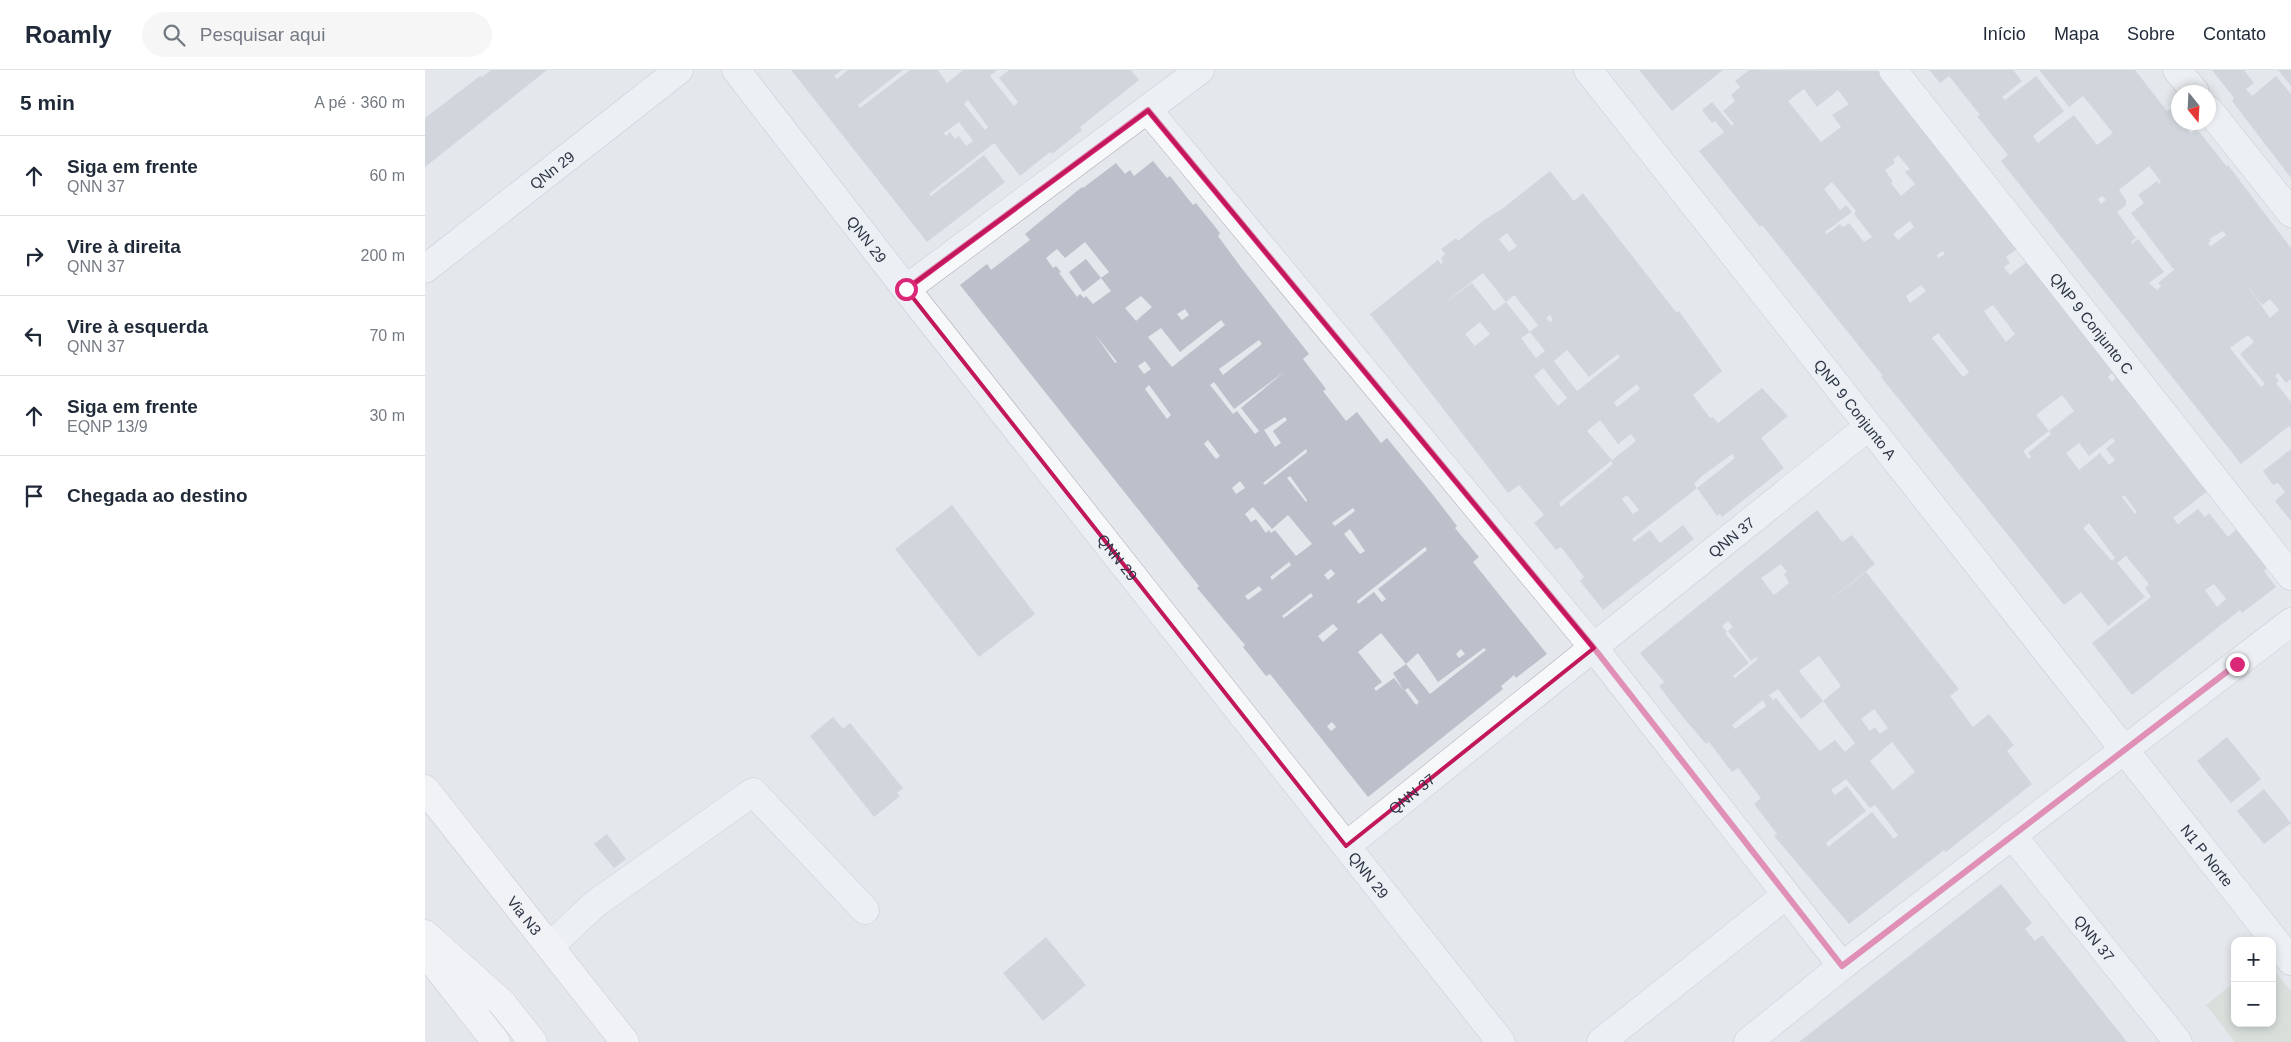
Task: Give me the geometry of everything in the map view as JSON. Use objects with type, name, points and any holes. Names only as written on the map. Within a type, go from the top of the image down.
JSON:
[{"type":"main road","name":"Via N3","points":[[425,789],[625,1042]]},
{"type":"main road","points":[[425,934],[502,1003],[533,1042]]},
{"type":"main road","points":[[425,952],[496,1042]]},
{"type":"street","name":"QNn 29","points":[[425,269],[679,70]]},
{"type":"street","name":"QNN 29","points":[[736,70],[906,289],[1501,1042]]},
{"type":"street","points":[[906,289],[1200,70]]},
{"type":"street","name":"QNP 9 Conjunto A","points":[[1588,70],[1868,427],[2125,749]]},
{"type":"street","name":"QNP 9 Conjunto C","points":[[1893,70],[2291,576]]},
{"type":"street","points":[[2177,70],[2189,85]]},
{"type":"street","points":[[1148,110],[1594,648],[1842,966]]},
{"type":"street","points":[[2216,119],[2291,213]]},
{"type":"street","name":"QNN 37","points":[[1346,846],[1868,427]]},
{"type":"street","points":[[1748,1042],[1842,966],[2291,622]]},
{"type":"street","name":"N1 P Norte","points":[[2125,749],[2291,961]]},
{"type":"street","points":[[550,946],[595,904],[753,792],[865,910]]},
{"type":"street","name":"QNN 37","points":[[2012,835],[2178,1042]]},
{"type":"street","points":[[1601,1042],[1786,895]]},
{"type":"highlighted area","points":[[1148,110],[1594,648],[1346,846],[906,289]]},
{"type":"green space","points":[[2276,973],[2291,991],[2291,1042],[2235,1042],[2206,1005],[2231,985],[2231,1027],[2276,1027]]},
{"type":"building","points":[[491,70],[547,70],[425,167],[425,118],[480,76],[482,77]]},
{"type":"building","points":[[791,70],[842,70],[834,76],[837,79],[848,70],[903,70],[858,105],[860,108],[910,70],[938,70],[947,83],[963,70],[997,70],[990,76],[1014,106],[1018,102],[999,78],[1009,70],[1131,70],[1139,80],[1080,127],[1082,130],[1020,176],[994,143],[929,194],[931,196],[984,155],[1005,182],[927,242]],"holes":[[[968,100],[988,127],[985,130],[964,104]],[[959,122],[973,141],[966,146],[959,136],[955,139],[950,132],[946,136],[944,133]]]},
{"type":"building","points":[[1639,70],[1723,70],[1672,111]]},
{"type":"building","points":[[1749,70],[1878,71],[1999,223],[1997,225],[2017,249],[2006,257],[2010,263],[2004,267],[2010,275],[2028,261],[2209,490],[2173,518],[2178,524],[2198,509],[2205,517],[2209,513],[2228,537],[2238,528],[2267,568],[2264,571],[2276,587],[2242,613],[2240,610],[2132,695],[2092,643],[2151,597],[2145,588],[2149,584],[2126,556],[2117,563],[2145,597],[2108,626],[2081,592],[2064,605],[1762,225],[1760,227],[1699,151],[1724,132],[1715,121],[1712,123],[1702,110],[1712,102],[1732,126],[1734,124],[1723,111],[1735,101],[1731,95],[1740,87],[1735,81]],"holes":[[[1804,89],[1817,107],[1838,90],[1849,104],[1832,115],[1841,127],[1821,142],[1788,101]],[[1898,155],[1910,169],[1905,172],[1915,184],[1901,196],[1891,183],[1893,182],[1885,170],[1895,163],[1893,160]],[[1832,182],[1856,211],[1854,214],[1872,237],[1864,242],[1849,223],[1843,227],[1840,224],[1827,234],[1825,232],[1852,212],[1846,205],[1840,210],[1824,189]],[[1910,221],[1914,227],[1898,240],[1893,234]],[[1943,251],[1945,254],[1938,258],[1937,255]],[[1921,285],[1926,291],[1910,303],[1906,296]],[[1993,305],[2015,334],[2006,342],[1984,311]],[[1938,333],[1969,372],[1963,377],[1932,338]],[[2112,373],[2116,378],[2112,382],[2108,377]],[[2062,395],[2074,411],[2049,431],[2036,415]],[[2049,431],[2051,434],[2028,453],[2031,457],[2029,459],[2023,451]],[[2112,438],[2115,441],[2106,449],[2115,460],[2109,465],[2100,453],[2079,470],[2066,453],[2079,443],[2089,456]],[[2124,495],[2137,512],[2135,514],[2122,497]],[[2089,523],[2115,558],[2112,561],[2083,528]],[[2214,584],[2226,599],[2217,607],[2205,590]]]},
{"type":"building","points":[[1929,70],[2013,70],[2022,81],[2002,97],[2005,100],[2036,76],[2064,111],[2033,136],[2038,143],[2074,115],[2097,145],[2113,133],[2083,96],[2069,107],[2039,70],[2135,70],[2167,111],[2171,109],[2171,130],[2189,130],[2191,133],[2198,130],[2227,167],[2228,165],[2291,248],[2291,379],[2286,383],[2278,373],[2275,376],[2279,381],[2276,383],[2291,402],[2291,429],[2289,426],[2241,464],[2001,161],[2008,155],[1977,116],[1980,115],[1949,76],[1940,83]],"holes":[[[2149,166],[2161,182],[2159,184],[2157,181],[2138,195],[2144,203],[2131,213],[2174,270],[2158,283],[2161,286],[2157,290],[2149,283],[2164,272],[2138,239],[2132,244],[2131,242],[2136,238],[2117,212],[2126,205],[2126,200],[2119,190]],[[2102,196],[2106,200],[2101,204],[2098,199]],[[2223,231],[2226,235],[2211,246],[2208,243],[2211,241],[2209,239]],[[2242,278],[2262,305],[2270,299],[2279,310],[2270,318]],[[2248,335],[2254,342],[2240,354],[2265,384],[2261,387],[2230,348]]]},
{"type":"building","points":[[2212,70],[2244,70],[2254,83],[2246,89],[2252,96],[2276,76],[2291,94],[2291,178],[2232,101],[2234,98]]},
{"type":"building","points":[[2278,70],[2291,70],[2291,86]]},
{"type":"building","points":[[1153,161],[1167,178],[1170,176],[1193,205],[1196,203],[1220,233],[1218,236],[1240,266],[1309,354],[1303,359],[1326,389],[1323,391],[1346,421],[1357,412],[1381,443],[1387,438],[1434,496],[1457,526],[1455,528],[1479,557],[1473,562],[1547,654],[1516,678],[1514,675],[1501,686],[1503,689],[1368,797],[1270,674],[1266,676],[1243,647],[1245,645],[1197,588],[1199,586],[960,285],[987,264],[991,270],[1030,240],[1025,234],[1082,187],[1116,163],[1125,174],[1130,170],[1134,176]],"holes":[[[1085,242],[1109,272],[1101,278],[1111,291],[1093,304],[1086,296],[1084,298],[1080,294],[1077,297],[1059,273],[1061,272],[1056,266],[1053,268],[1046,258],[1057,249],[1065,258]],[[1141,296],[1152,307],[1136,321],[1125,308]],[[1185,309],[1189,315],[1182,320],[1177,314]],[[1221,320],[1225,325],[1172,367],[1148,337],[1161,328],[1180,352]],[[1094,333],[1117,362],[1115,363]],[[1259,340],[1262,344],[1223,375],[1219,369]],[[1145,361],[1151,369],[1144,374],[1138,366]],[[1284,372],[1241,408],[1259,431],[1255,434],[1237,411],[1233,414],[1210,385],[1214,382],[1234,409]],[[1149,385],[1171,415],[1167,419],[1145,389]],[[1285,417],[1287,420],[1273,431],[1281,443],[1275,447],[1264,430]],[[1208,440],[1220,456],[1216,459],[1204,444]],[[1306,449],[1307,452],[1265,485],[1263,483]],[[1290,476],[1307,500],[1306,502],[1287,478]],[[1240,481],[1245,488],[1236,494],[1232,488]],[[1253,507],[1272,529],[1288,515],[1312,544],[1296,556],[1275,530],[1271,533],[1269,530],[1266,533],[1256,519],[1251,522],[1245,514]],[[1353,508],[1355,511],[1335,526],[1332,523]],[[1350,529],[1365,551],[1360,554],[1344,534]],[[1425,547],[1427,550],[1378,589],[1386,599],[1382,602],[1374,592],[1358,604],[1357,601]],[[1289,562],[1291,565],[1272,580],[1270,577]],[[1331,569],[1335,574],[1328,580],[1324,575]],[[1259,586],[1262,590],[1248,600],[1245,596]],[[1311,593],[1313,596],[1284,618],[1282,616]],[[1333,624],[1338,629],[1323,642],[1318,636]],[[1381,633],[1406,664],[1393,673],[1404,691],[1394,678],[1376,691],[1374,688],[1382,682],[1358,652]],[[1484,648],[1486,650],[1430,694],[1406,664],[1418,653],[1438,682]],[[1461,649],[1465,654],[1459,658],[1456,654]],[[1408,688],[1419,702],[1416,705],[1405,690]],[[1332,722],[1336,727],[1331,731],[1327,726]]]},
{"type":"building","points":[[1550,171],[1574,201],[1583,193],[1676,312],[1679,311],[1722,371],[1693,395],[1710,418],[1713,417],[1718,423],[1762,388],[1788,416],[1761,438],[1784,468],[1722,517],[1720,514],[1717,516],[1697,488],[1632,539],[1634,542],[1650,530],[1660,543],[1683,525],[1694,539],[1603,610],[1580,581],[1584,577],[1561,547],[1556,550],[1534,523],[1544,515],[1519,485],[1508,493],[1370,314],[1438,260],[1441,264],[1443,262],[1441,258],[1445,254],[1441,249],[1456,238],[1458,241],[1484,220],[1502,209]],"holes":[[[1507,233],[1517,246],[1509,252],[1499,239]],[[1483,273],[1506,302],[1494,311],[1472,283],[1442,305]],[[1514,295],[1538,325],[1530,332],[1506,302]],[[1550,315],[1553,320],[1550,322],[1546,318]],[[1480,322],[1490,334],[1475,346],[1465,334]],[[1530,332],[1545,351],[1536,358],[1521,338]],[[1567,350],[1589,377],[1618,354],[1620,357],[1577,391],[1554,361]],[[1543,368],[1567,398],[1558,406],[1534,376]],[[1637,384],[1640,389],[1617,407],[1614,402]],[[1600,420],[1618,444],[1631,434],[1636,441],[1611,461],[1613,464],[1561,507],[1559,503],[1612,460],[1587,431]],[[1732,454],[1735,458],[1697,488],[1694,484]],[[1627,495],[1639,510],[1633,514],[1622,499]]]},
{"type":"building","points":[[1086,259],[1101,278],[1083,292],[1069,272]]},
{"type":"building","points":[[2291,449],[2291,521],[2275,501],[2285,492],[2278,483],[2273,485],[2263,471]]},
{"type":"building","points":[[952,505],[1035,614],[979,657],[895,549]]},
{"type":"building","points":[[1817,510],[1842,542],[1852,535],[1875,564],[1818,609],[1866,572],[1959,689],[1950,696],[1973,727],[1989,714],[2014,745],[2007,751],[2032,784],[1946,852],[1944,850],[1849,924],[1774,836],[1777,834],[1754,804],[1761,798],[1738,768],[1732,772],[1709,742],[1706,744],[1682,716],[1659,686],[1664,682],[1640,653]],"holes":[[[1781,564],[1787,572],[1784,574],[1789,583],[1774,595],[1761,578]],[[1728,621],[1733,627],[1728,631],[1751,661],[1756,657],[1758,659],[1735,678],[1733,676],[1749,663],[1725,633],[1727,632],[1722,626]],[[1819,656],[1841,686],[1823,701],[1799,671]],[[1778,689],[1801,719],[1823,701],[1855,743],[1845,752],[1835,740],[1820,751],[1776,698],[1773,700],[1769,695]],[[1763,700],[1766,706],[1735,729],[1732,725]],[[1874,709],[1888,728],[1880,734],[1875,727],[1870,731],[1861,719]],[[1892,742],[1915,772],[1893,790],[1870,761]],[[1846,779],[1870,808],[1875,805],[1898,835],[1894,839],[1872,812],[1828,847],[1826,843],[1866,811],[1847,786],[1835,795],[1831,790]]]},
{"type":"building","points":[[833,717],[843,729],[850,723],[903,788],[897,793],[900,796],[874,817],[810,736]]},
{"type":"building","points":[[2227,737],[2261,779],[2231,803],[2197,761]]},
{"type":"building","points":[[2264,789],[2291,823],[2264,844],[2237,811]]},
{"type":"building","points":[[607,834],[626,859],[614,868],[594,844]]},
{"type":"building","points":[[2001,884],[2032,923],[2025,929],[2035,941],[2042,935],[2127,1042],[1799,1042]]},
{"type":"building","points":[[1046,937],[1086,985],[1043,1021],[1003,973]]},
{"type":"route","points":[[906,289],[1148,110],[1594,648],[1842,966],[2237,664]]}]
